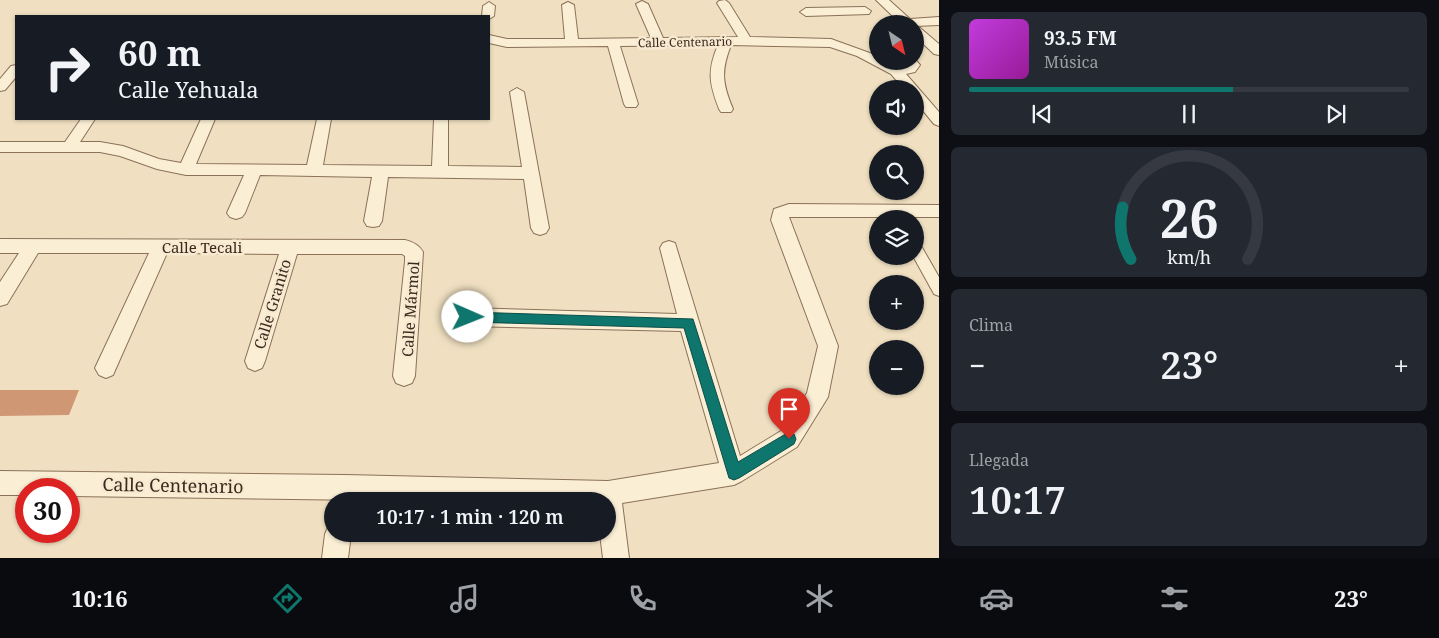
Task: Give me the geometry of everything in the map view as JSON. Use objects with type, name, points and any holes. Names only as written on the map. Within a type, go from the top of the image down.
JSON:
[{"type":"street","points":[[882,0],[898,15]]},
{"type":"street","points":[[723,3],[746,41]]},
{"type":"street","points":[[642,4],[659,42]]},
{"type":"street","points":[[568,5],[572,42]]},
{"type":"street","points":[[803,7],[865,11]]},
{"type":"street","points":[[803,7],[831,43]]},
{"type":"street","points":[[924,24],[939,21]]},
{"type":"street","points":[[924,39],[939,52]]},
{"type":"street","name":"Calle Centenario","points":[[490,40],[507,42],[746,41],[831,43],[869,56]]},
{"type":"street","points":[[614,42],[631,104]]},
{"type":"street","points":[[726,42],[716,66],[716,84],[726,109]]},
{"type":"street","points":[[0,87],[15,69]]},
{"type":"street","points":[[896,71],[903,70]]},
{"type":"street","name":"Calle Centenario","points":[[896,71],[904,80]]},
{"type":"street","points":[[517,92],[540,228]]},
{"type":"street","points":[[924,103],[939,121]]},
{"type":"street","points":[[69,147],[87,120]]},
{"type":"street","points":[[186,170],[208,120]]},
{"type":"street","points":[[314,171],[324,120]]},
{"type":"street","points":[[440,172],[441,120]]},
{"type":"street","points":[[0,147],[100,147],[123,151],[157,164],[186,170],[531,173]]},
{"type":"street","points":[[236,214],[254,170]]},
{"type":"street","points":[[373,222],[381,172]]},
{"type":"street","points":[[669,248],[689,323],[734,473],[789,439],[817,397],[828,346],[780,220],[780,213],[789,210],[869,214]]},
{"type":"street","points":[[924,212],[939,211]]},
{"type":"street","name":"Calle Tecali","points":[[0,246],[405,248]]},
{"type":"street","points":[[0,298],[33,246]]},
{"type":"street","points":[[106,368],[161,247]]},
{"type":"street","name":"Calle Granito","points":[[255,361],[290,247]]},
{"type":"street","name":"Calle Mármol","points":[[404,376],[414,262],[414,252],[405,248]]},
{"type":"street","points":[[924,264],[939,290]]},
{"type":"street","points":[[468,317],[689,323]]},
{"type":"street","name":"Calle Centenario","points":[[614,492],[734,473]]},
{"type":"street","name":"Calle Centenario","points":[[0,483],[324,493]]},
{"type":"street","points":[[335,558],[337,542]]},
{"type":"street","points":[[614,542],[616,558]]},
{"type":"building","points":[[0,390],[79,390],[69,415],[0,416]]},
{"type":"route","points":[[468,317],[689,323],[734,473],[789,439]]}]
